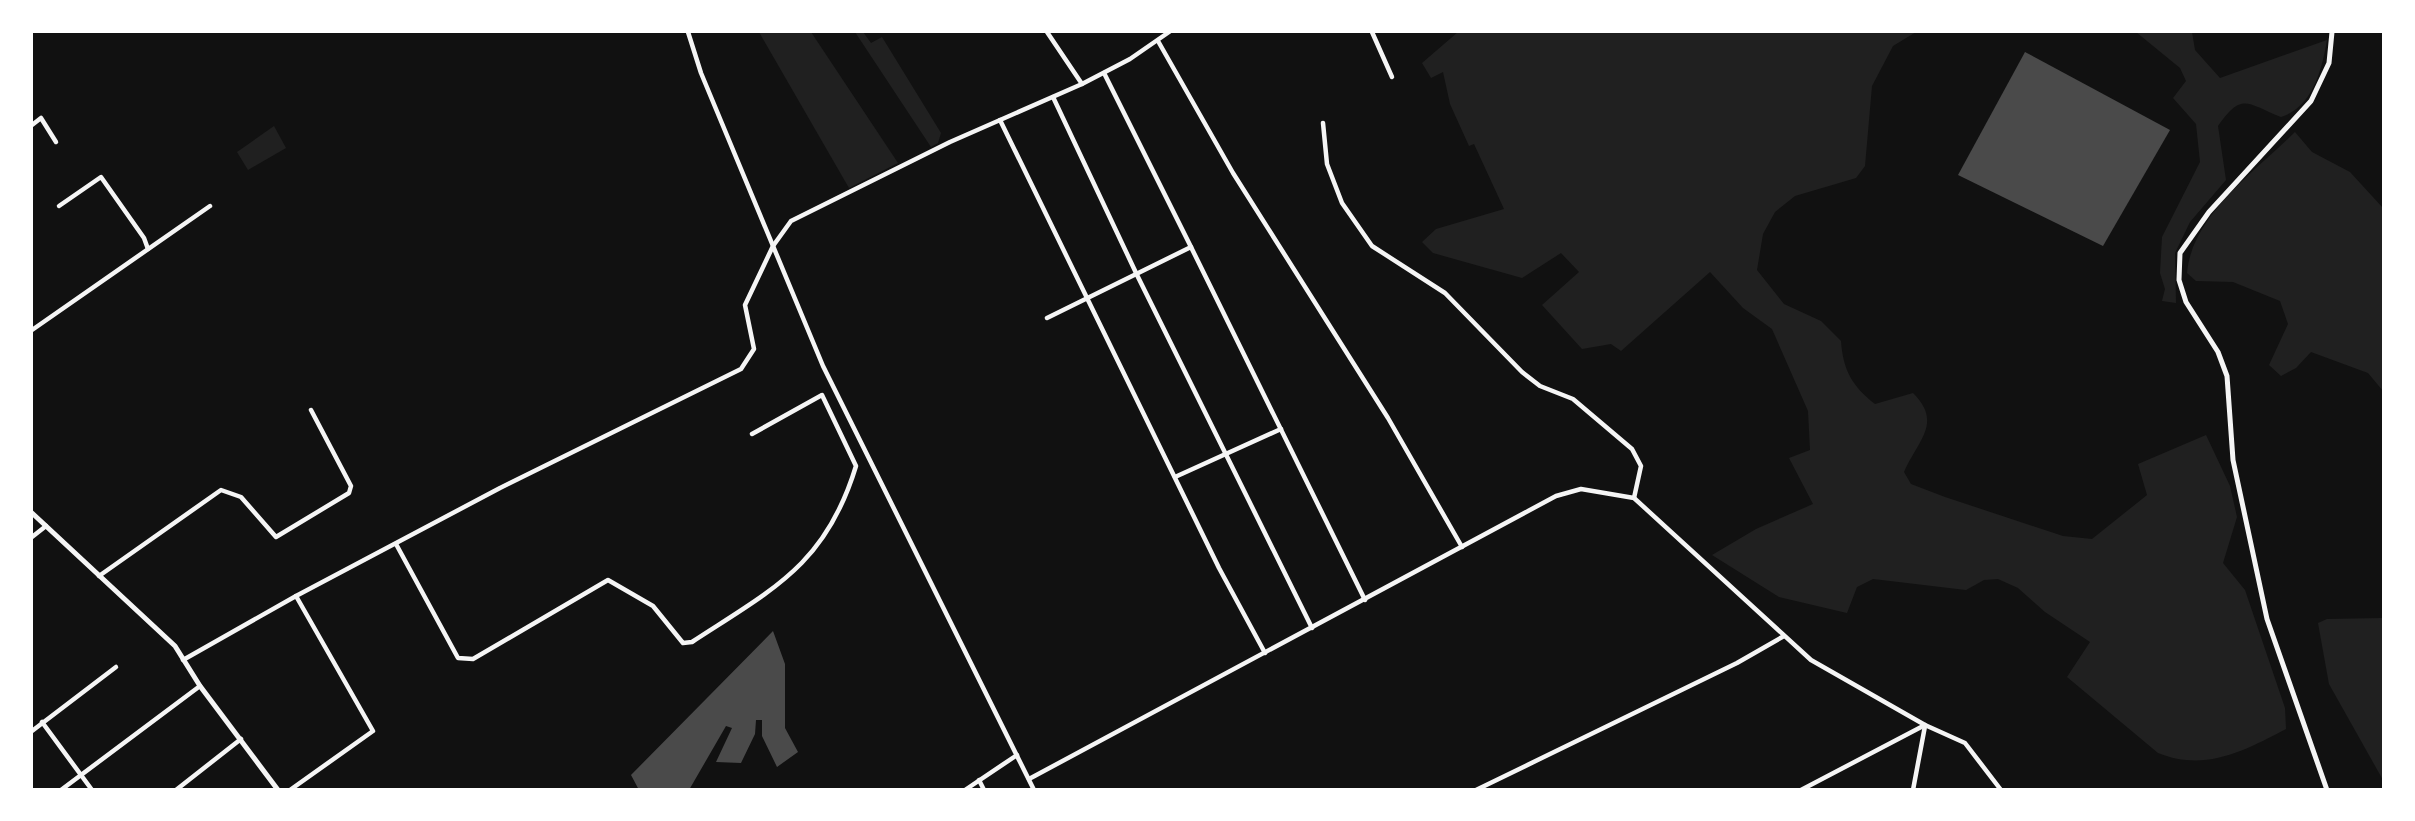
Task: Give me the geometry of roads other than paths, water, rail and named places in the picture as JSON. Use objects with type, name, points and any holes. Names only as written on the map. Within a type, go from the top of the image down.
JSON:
[{"type":"street","points":[[688,32],[701,73],[823,366],[1034,789]]},
{"type":"street","points":[[1047,32],[1082,84]]},
{"type":"street","points":[[183,660],[296,596],[500,488],[741,369],[751,357],[754,344],[745,305],[773,246],[791,221],[1000,120],[1104,74],[1169,32]]},
{"type":"street","points":[[1371,32],[1392,77]]},
{"type":"street","points":[[2327,789],[2267,619],[2233,460],[2227,376],[2218,352],[2186,302],[2179,280],[2180,253],[2209,212],[2311,102],[2329,63],[2332,32]]},
{"type":"street","points":[[1158,41],[1233,173],[1388,418],[1462,547]]},
{"type":"street","points":[[1104,74],[1365,600]]},
{"type":"street","points":[[1053,97],[1137,275],[1228,453],[1312,628]]},
{"type":"street","points":[[32,125],[41,118],[57,142]]},
{"type":"street","points":[[1000,120],[1085,299],[1219,568],[1265,653]]},
{"type":"street","points":[[1323,123],[1327,164],[1342,203],[1372,246],[1445,293],[1522,372],[1540,386],[1573,399],[1632,449],[1641,466],[1634,498]]},
{"type":"street","points":[[59,206],[101,177],[144,238],[148,249]]},
{"type":"street","points":[[32,330],[210,206]]},
{"type":"street","points":[[1047,318],[1191,247]]},
{"type":"street","points":[[396,544],[458,658],[473,659],[501,640],[608,580],[653,606],[683,643],[692,642],[785,581],[805,562],[846,499],[856,466],[822,395],[752,434]]},
{"type":"street","points":[[99,576],[221,491],[241,497],[276,537],[349,493],[351,486],[311,411]]},
{"type":"street","points":[[1175,477],[1281,429]]},
{"type":"street","points":[[1029,779],[1556,496],[1581,489],[1634,498],[1811,660],[1925,725],[1965,743],[2001,789]]},
{"type":"street","points":[[32,513],[160,629],[278,789]]},
{"type":"street","points":[[32,537],[46,526]]},
{"type":"street","points":[[290,789],[373,732],[296,596]]},
{"type":"street","points":[[1476,789],[1737,663],[1784,636]]},
{"type":"street","points":[[32,730],[116,667]]},
{"type":"street","points":[[61,789],[200,685]]},
{"type":"street","points":[[42,722],[92,789]]},
{"type":"street","points":[[1801,789],[1925,725]]},
{"type":"street","points":[[1913,789],[1925,725]]},
{"type":"street","points":[[176,789],[241,739]]},
{"type":"street","points":[[965,789],[1017,755]]},
{"type":"street","points":[[979,780],[984,789]]}]
